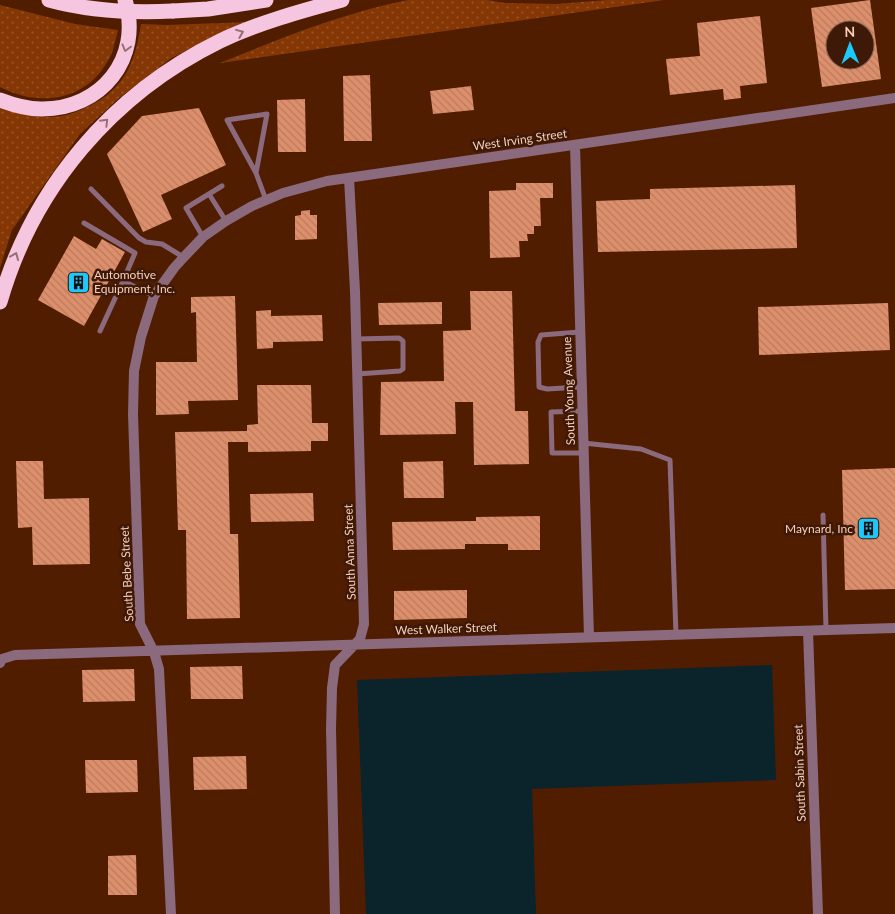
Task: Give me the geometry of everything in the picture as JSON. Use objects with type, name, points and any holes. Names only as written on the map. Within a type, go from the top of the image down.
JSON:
[{"type":"highway","points":[[49,0],[98,9],[147,12],[208,9],[266,0]]},
{"type":"highway","points":[[0,100],[24,107],[53,109],[80,102],[99,90],[116,72],[128,45],[130,34],[129,17],[125,0]]},
{"type":"highway","points":[[0,302],[15,256],[43,201],[80,148],[124,104],[171,69],[221,41],[285,17],[342,0]]},
{"type":"street","name":"West Irving Street","points":[[174,268],[203,237],[252,206],[283,193],[327,181],[895,98]]},
{"type":"street","name":"South Young Avenue","points":[[574,145],[588,637]]},
{"type":"street","name":"South Anna Street","points":[[335,914],[331,728],[332,688],[335,665],[360,639],[364,624],[356,340],[349,178]]},
{"type":"street","name":"South Bebe Street","points":[[171,914],[159,669],[154,652],[140,624],[133,414],[134,371],[141,337],[154,296],[174,268]]},
{"type":"street","name":"West Walker Street","points":[[0,663],[2,659],[15,655],[895,628]]},
{"type":"street","name":"South Sabin Street","points":[[808,631],[818,914]]},
{"type":"lane","points":[[256,173],[267,114],[227,120],[256,173],[266,200]]},
{"type":"lane","points":[[203,237],[186,208],[222,186]]},
{"type":"lane","points":[[91,189],[140,238],[146,242],[162,244],[183,258]]},
{"type":"lane","points":[[208,194],[226,221]]},
{"type":"lane","points":[[84,223],[135,253],[100,331]]},
{"type":"lane","points":[[123,281],[154,296]]},
{"type":"lane","points":[[580,332],[540,335],[538,342],[539,387],[547,390],[582,387]]},
{"type":"lane","points":[[356,340],[400,338],[403,341],[403,369],[400,372],[357,374]]},
{"type":"lane","points":[[582,412],[552,412],[552,453],[608,444],[641,449],[670,460],[676,635]]},
{"type":"lane","points":[[823,515],[826,630]]},
{"type":"shaded area","points":[[408,0],[487,0],[505,3],[556,4],[607,0],[664,0],[220,63],[336,19]]},
{"type":"shaded area","points":[[0,5],[75,24],[118,30],[111,55],[94,79],[83,88],[70,94],[43,98],[28,97],[0,87]]},
{"type":"shaded area","points":[[250,22],[215,35],[170,59],[118,99],[80,134],[12,230],[0,268],[0,107],[22,114],[51,117],[73,113],[101,99],[120,83],[126,73],[139,38],[141,24]]},
{"type":"water","points":[[772,665],[776,780],[532,789],[536,914],[366,914],[357,680]]},
{"type":"building","points":[[870,0],[873,20],[825,20],[825,70],[875,70],[875,36],[881,79],[822,87],[811,8]]},
{"type":"building","points":[[760,16],[767,83],[740,86],[741,98],[724,100],[723,89],[670,95],[666,59],[700,56],[697,23]]},
{"type":"building","points":[[370,75],[372,141],[344,141],[343,76]]},
{"type":"building","points":[[471,86],[474,110],[433,114],[430,91]]},
{"type":"building","points":[[305,99],[306,152],[278,152],[277,100]]},
{"type":"building","points":[[199,108],[226,165],[161,195],[172,219],[143,232],[107,154],[142,116]]},
{"type":"building","points":[[516,183],[553,183],[553,198],[540,198],[541,226],[534,226],[534,234],[527,234],[528,241],[519,241],[520,257],[490,258],[489,191],[516,190]]},
{"type":"building","points":[[795,185],[797,248],[598,252],[596,201],[650,199],[650,189]]},
{"type":"building","points":[[310,210],[310,215],[317,215],[317,239],[295,240],[295,216],[301,215],[301,211]]},
{"type":"building","name":"Automotive Equipment, Inc.","points":[[74,236],[96,249],[102,239],[125,252],[84,326],[38,300]]},
{"type":"building","points":[[470,291],[512,291],[515,411],[528,411],[529,464],[474,465],[473,402],[455,402],[456,434],[380,435],[381,382],[444,381],[443,331],[471,330]]},
{"type":"building","points":[[235,296],[238,400],[188,401],[189,414],[156,415],[156,362],[197,362],[196,312],[191,313],[191,297]]},
{"type":"building","points":[[442,302],[442,324],[379,325],[378,303]]},
{"type":"building","points":[[888,303],[890,350],[759,355],[758,307]]},
{"type":"building","points":[[271,310],[271,316],[322,315],[323,341],[273,342],[273,348],[257,349],[256,311]]},
{"type":"building","points":[[257,385],[311,385],[312,423],[328,423],[328,441],[311,441],[311,451],[248,452],[248,442],[228,442],[230,534],[238,534],[240,618],[187,619],[186,530],[178,530],[175,432],[247,431],[247,425],[258,424]]},
{"type":"building","points":[[16,461],[43,461],[44,499],[89,498],[90,564],[33,565],[32,527],[18,528]]},
{"type":"building","points":[[443,461],[444,498],[404,498],[403,462]]},
{"type":"building","name":"Maynard, Inc","points":[[895,468],[895,589],[845,590],[842,470]]},
{"type":"building","points":[[313,493],[314,521],[251,522],[250,494]]},
{"type":"building","points":[[540,516],[540,550],[508,550],[508,544],[465,544],[465,549],[393,550],[392,522],[476,521],[476,517]]},
{"type":"building","points":[[467,590],[467,618],[394,620],[394,591]]},
{"type":"building","points":[[242,666],[243,699],[191,699],[190,667]]},
{"type":"building","points":[[134,669],[135,701],[83,702],[82,670]]},
{"type":"building","points":[[246,756],[247,789],[194,790],[193,757]]},
{"type":"building","points":[[85,760],[137,760],[138,792],[86,793]]},
{"type":"building","points":[[136,855],[137,895],[108,895],[108,856]]},
{"type":"place","name":"Automotive Equipment, Inc.","points":[[78,282]]},
{"type":"place","name":"Maynard, Inc","points":[[869,529]]}]
